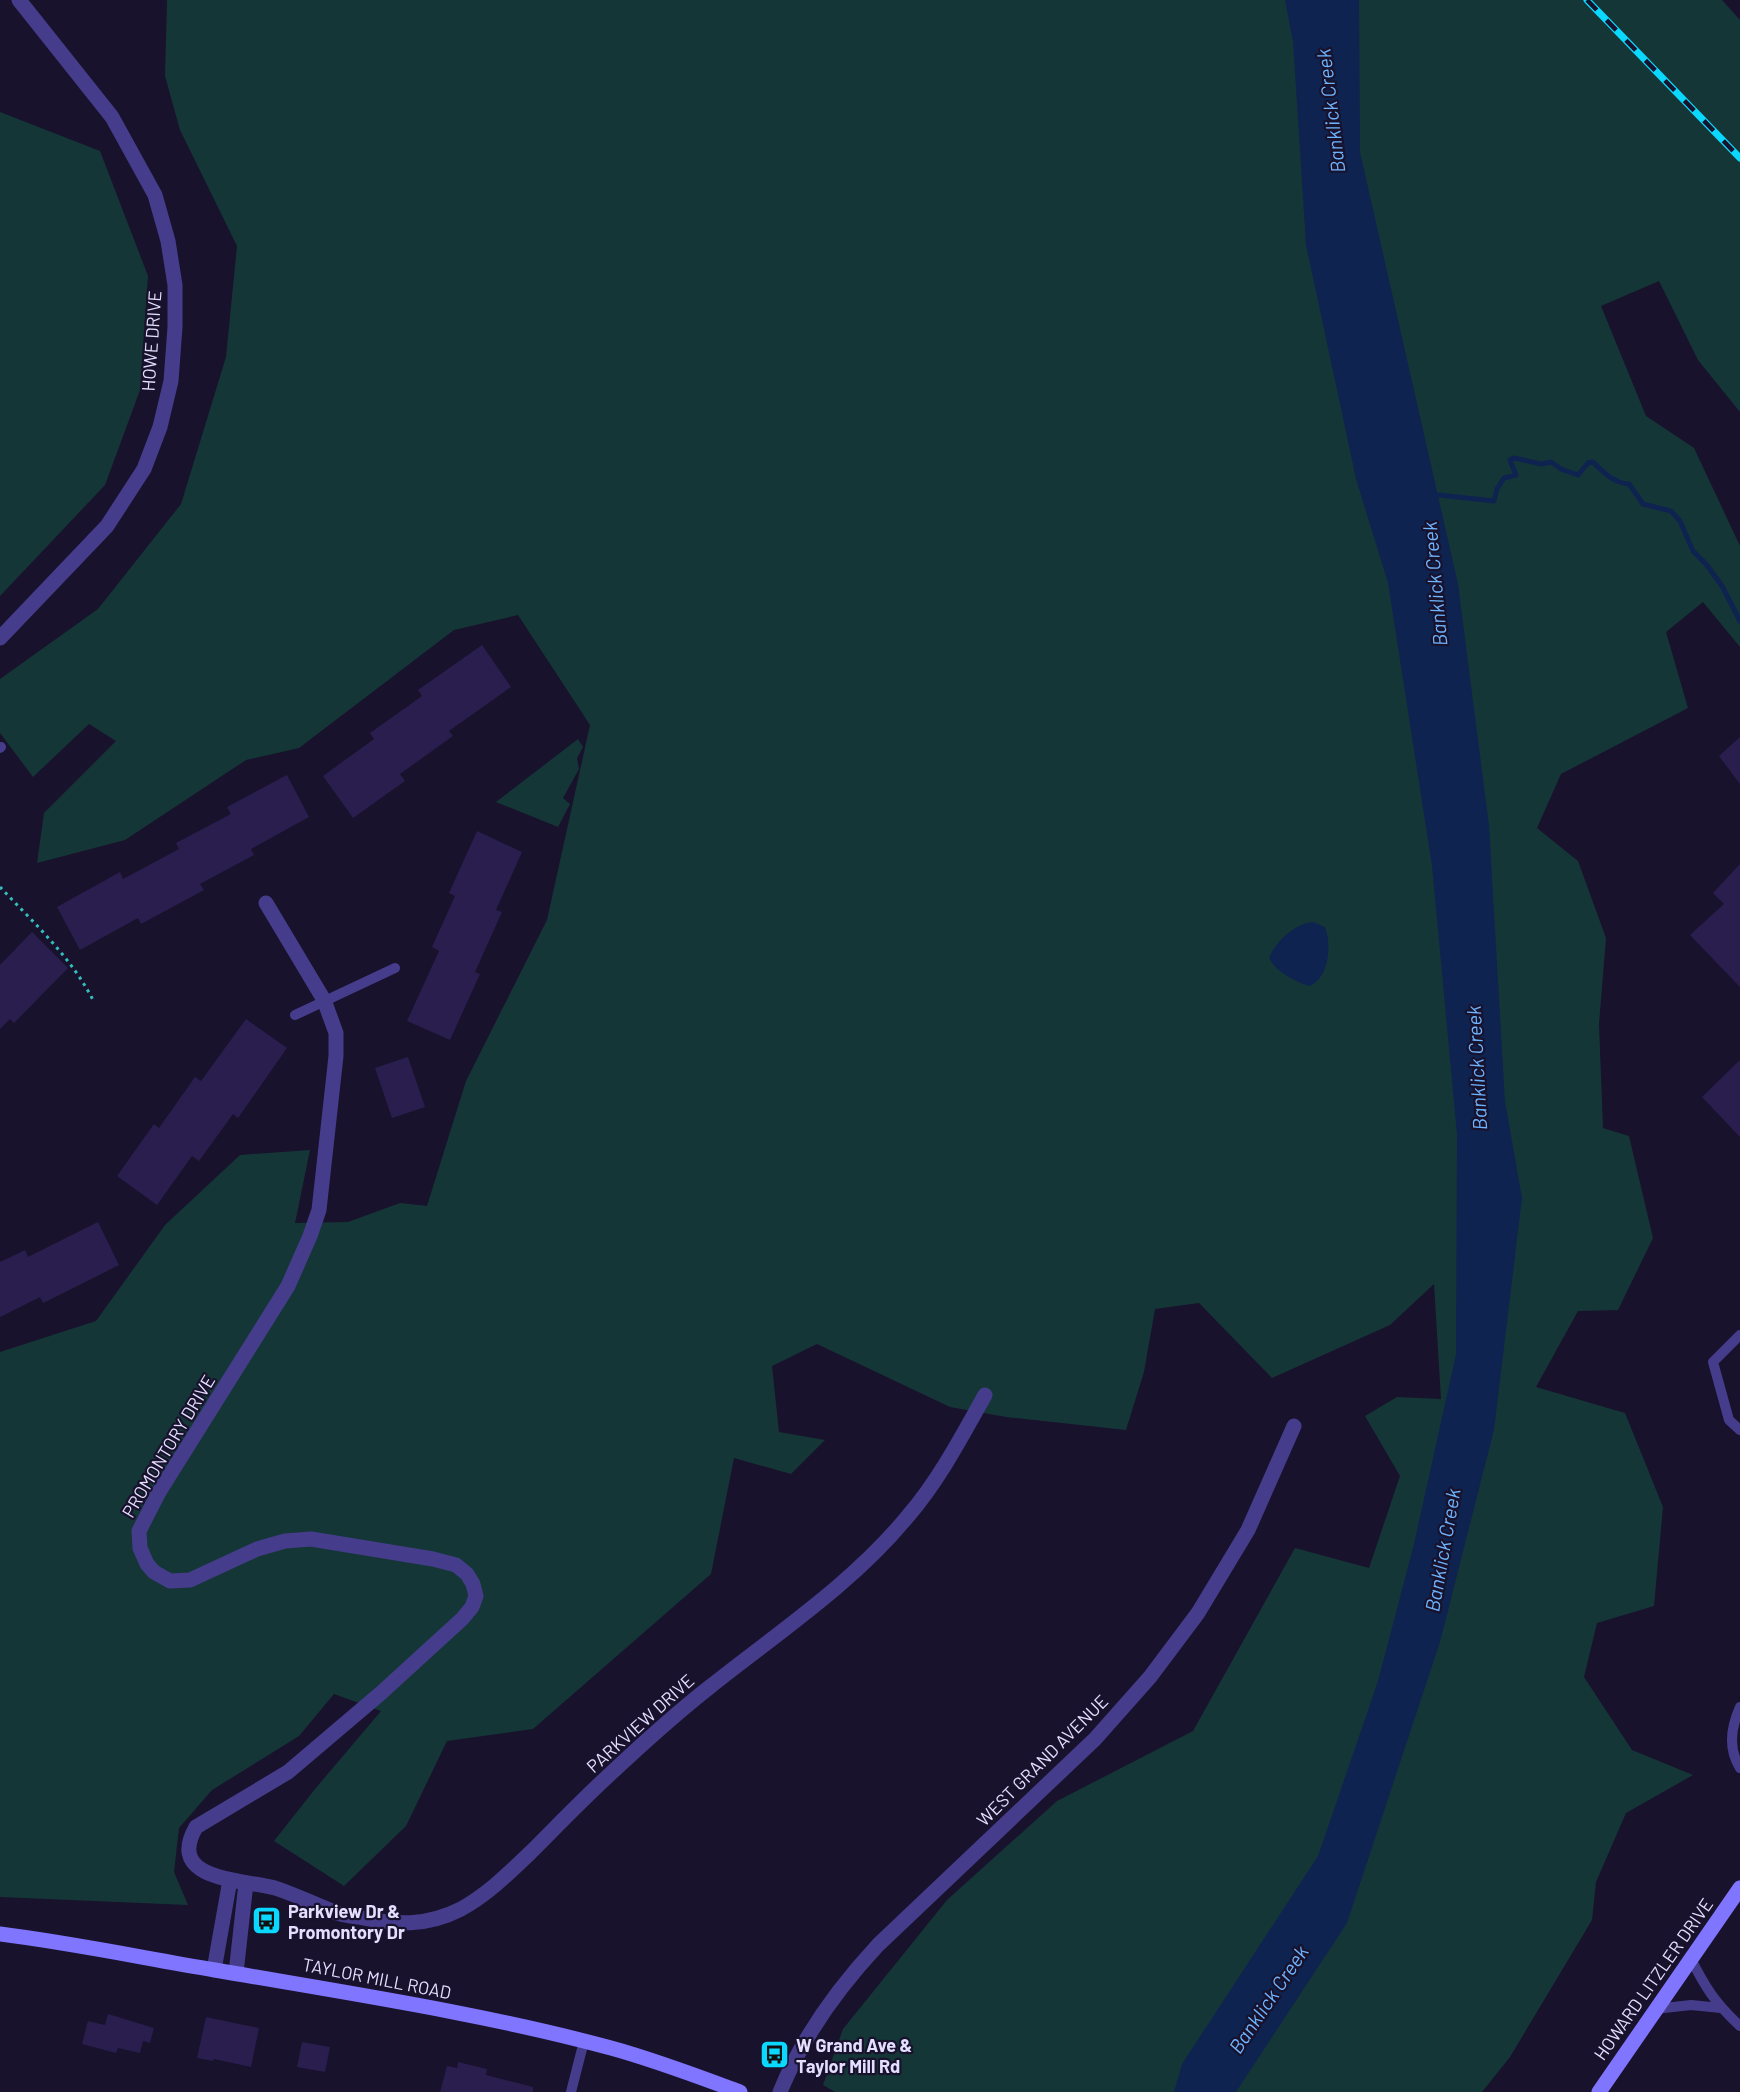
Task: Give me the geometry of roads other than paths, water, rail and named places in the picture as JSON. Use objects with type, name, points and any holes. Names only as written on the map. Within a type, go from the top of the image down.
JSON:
[{"type":"main road","name":"HOWARD LITZLER DRIVE","points":[[1599,2092],[1690,1957],[1740,1888]]},
{"type":"main road","name":"TAYLOR MILL ROAD","points":[[0,1934],[65,1942],[380,1998],[523,2027],[584,2041],[663,2064],[740,2092]]},
{"type":"street","name":"HOWE DRIVE","points":[[0,638],[107,526],[144,469],[160,427],[171,381],[175,327],[175,285],[168,241],[155,195],[112,117],[19,0]]},
{"type":"street","name":"PROMONTORY DRIVE","points":[[230,1880],[207,1874],[192,1860],[188,1848],[190,1837],[196,1827],[288,1772],[381,1693],[462,1619],[472,1607],[477,1596],[467,1574],[456,1565],[433,1559],[311,1539],[285,1541],[257,1549],[190,1580],[170,1581],[154,1572],[147,1564],[140,1548],[139,1531],[159,1492],[288,1286],[319,1210],[336,1056],[336,1034],[324,1000],[266,903]]},
{"type":"street","name":"PARKVIEW DRIVE","points":[[230,1880],[277,1888],[334,1912],[389,1923],[418,1923],[437,1920],[463,1908],[497,1884],[607,1777],[709,1688],[784,1630],[868,1560],[909,1515],[949,1457],[985,1395]]},
{"type":"street","name":"WEST GRAND AVENUE","points":[[780,2092],[787,2074],[824,2012],[849,1977],[878,1946],[1095,1739],[1150,1677],[1198,1613],[1248,1530],[1294,1426]]},
{"type":"street","points":[[214,1970],[230,1880]]},
{"type":"street","points":[[236,1973],[246,1883]]},
{"type":"lane","points":[[295,1015],[395,968]]},
{"type":"lane","points":[[1740,1335],[1713,1362],[1729,1420],[1740,1430]]},
{"type":"lane","points":[[1740,1707],[1734,1721],[1732,1744],[1735,1760],[1740,1768]]},
{"type":"lane","points":[[1690,1957],[1705,1988],[1740,2026]]},
{"type":"lane","points":[[1655,2008],[1691,2005],[1721,2008]]},
{"type":"lane","points":[[571,2092],[584,2041]]},
{"type":"water","name":"Banklick Creek","points":[[1285,0],[1359,0],[1360,152],[1458,584],[1489,825],[1505,1101],[1522,1198],[1494,1430],[1440,1642],[1347,1923],[1236,2092],[1174,2092],[1182,2064],[1318,1856],[1378,1681],[1414,1544],[1456,1354],[1457,1135],[1432,866],[1388,583],[1356,479],[1306,245],[1293,42]]},
{"type":"water","points":[[1313,922],[1325,927],[1328,952],[1325,969],[1316,982],[1309,986],[1276,968],[1269,958],[1276,945],[1286,934],[1299,926]]},
{"type":"waterway","points":[[1439,495],[1494,501],[1497,489],[1504,478],[1516,475],[1510,460],[1514,458],[1541,464],[1551,462],[1561,469],[1578,475],[1588,463],[1593,462],[1614,480],[1629,484],[1643,504],[1671,511],[1680,521],[1693,551],[1722,586],[1740,621]]},
{"type":"railway","points":[[1587,0],[1740,158]]},
{"type":"place","name":"Parkview Dr & Promontory Dr","points":[[267,1921]]},
{"type":"place","name":"W Grand Ave & Taylor Mill Rd","points":[[775,2055]]}]
